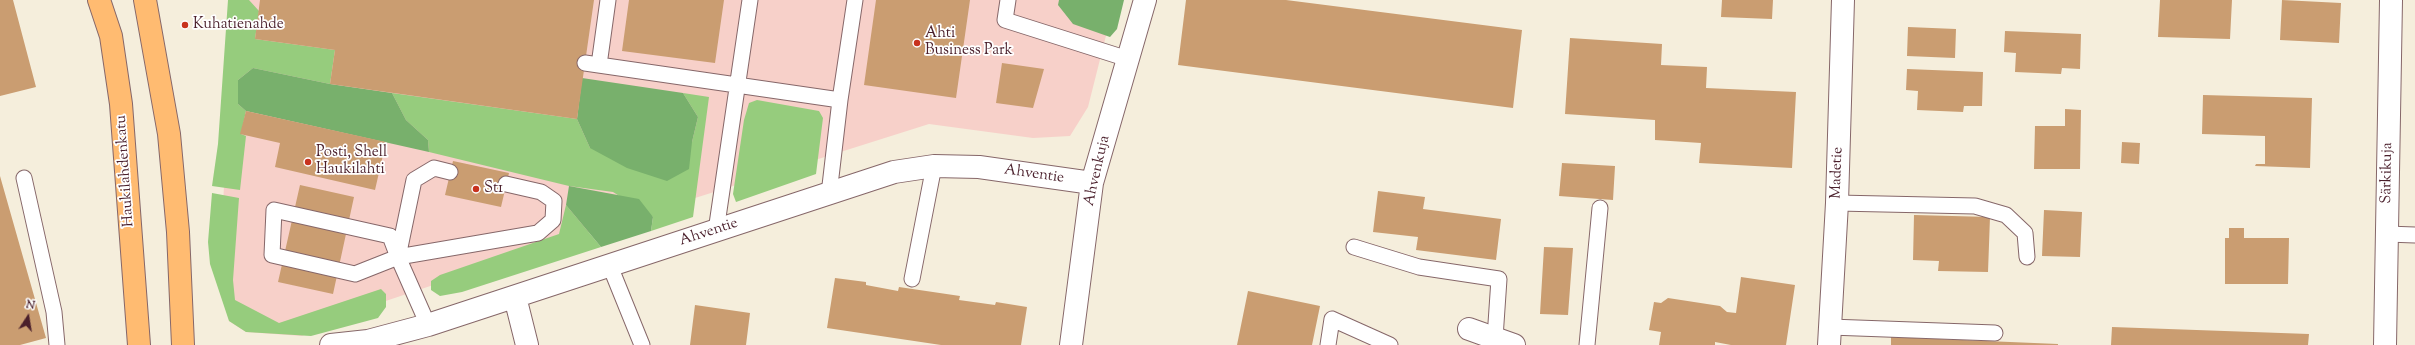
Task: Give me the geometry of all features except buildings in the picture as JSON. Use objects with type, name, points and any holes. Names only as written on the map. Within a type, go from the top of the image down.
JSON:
[{"type":"main road","name":"Haukilahdenkatu","points":[[99,0],[111,36],[121,104],[139,345]]},
{"type":"main road","points":[[148,3],[169,134],[178,232],[183,345]]},
{"type":"street","name":"Ahvenkuja","points":[[1071,345],[1092,183],[1145,0]]},
{"type":"street","name":"Madetie","points":[[1830,336],[1837,203],[1842,0]]},
{"type":"street","name":"Särkikuja","points":[[2385,345],[2391,0]]},
{"type":"street","name":"Ahventie","points":[[331,345],[368,341],[428,325],[894,172],[934,166],[979,167],[1092,183]]},
{"type":"street","points":[[515,297],[527,345]]},
{"type":"street","points":[[1469,329],[1504,342]]},
{"type":"lane","points":[[608,0],[592,64],[840,100]]},
{"type":"lane","points":[[716,231],[750,0]]},
{"type":"lane","points":[[829,194],[840,100],[855,0]]},
{"type":"lane","points":[[1008,0],[1005,20],[1128,58]]},
{"type":"lane","points":[[912,279],[934,166]]},
{"type":"lane","points":[[398,257],[414,180],[434,168],[450,172]]},
{"type":"lane","points":[[24,178],[54,312],[57,345]]},
{"type":"lane","points":[[428,325],[398,257],[390,236],[274,210],[272,255],[355,274],[398,257],[538,233],[553,220],[554,202],[541,192],[506,184]]},
{"type":"lane","points":[[1837,203],[1974,206],[2006,215],[2025,233],[2027,257]]},
{"type":"lane","points":[[1587,345],[1600,208]]},
{"type":"lane","points":[[2387,234],[2415,235]]},
{"type":"lane","points":[[1354,247],[1419,267],[1499,279],[1504,342]]},
{"type":"lane","points":[[610,266],[642,345]]},
{"type":"lane","points":[[1328,345],[1332,319],[1390,345]]},
{"type":"lane","points":[[1830,336],[1995,333]]},
{"type":"shaded area","points":[[234,0],[1115,0],[1088,107],[1070,136],[1033,138],[929,124],[635,217],[365,308],[302,336],[246,332],[229,321],[222,223]]},
{"type":"green space","points":[[228,0],[249,0],[259,11],[255,39],[335,50],[330,84],[253,68],[238,80],[238,104],[246,111],[241,134],[246,136],[240,190],[212,186],[218,144]]},
{"type":"green space","points":[[1059,0],[1124,0],[1117,29],[1110,37],[1073,24],[1058,5]]},
{"type":"green space","points":[[253,68],[330,84],[392,93],[406,120],[428,140],[429,152],[246,111],[238,104],[238,80]]},
{"type":"green space","points":[[582,78],[683,93],[698,117],[692,142],[689,169],[667,181],[627,168],[590,148],[577,119]]},
{"type":"green space","points":[[392,93],[577,119],[590,148],[692,142],[698,117],[683,93],[709,97],[693,217],[651,231],[653,217],[613,192],[569,186],[429,152],[428,140],[406,120]]},
{"type":"green space","points":[[757,100],[819,111],[823,118],[816,174],[736,202],[733,194],[744,120],[749,103]]},
{"type":"green space","points":[[569,186],[639,199],[653,217],[651,231],[601,247],[566,205]]},
{"type":"green space","points":[[212,193],[239,198],[233,280],[235,300],[279,323],[381,289],[386,294],[386,307],[378,318],[311,336],[246,332],[229,321],[210,264],[208,242]]},
{"type":"green space","points":[[566,205],[601,247],[462,292],[440,296],[431,290],[431,281],[440,275],[559,234]]},
{"type":"place","name":"Kuhatienahde","points":[[185,25]]},
{"type":"place","name":"Ahti Business Park","points":[[917,43]]},
{"type":"place","name":"Posti, Shell Haukilahti","points":[[308,162]]},
{"type":"place","name":"St1","points":[[476,189]]}]
